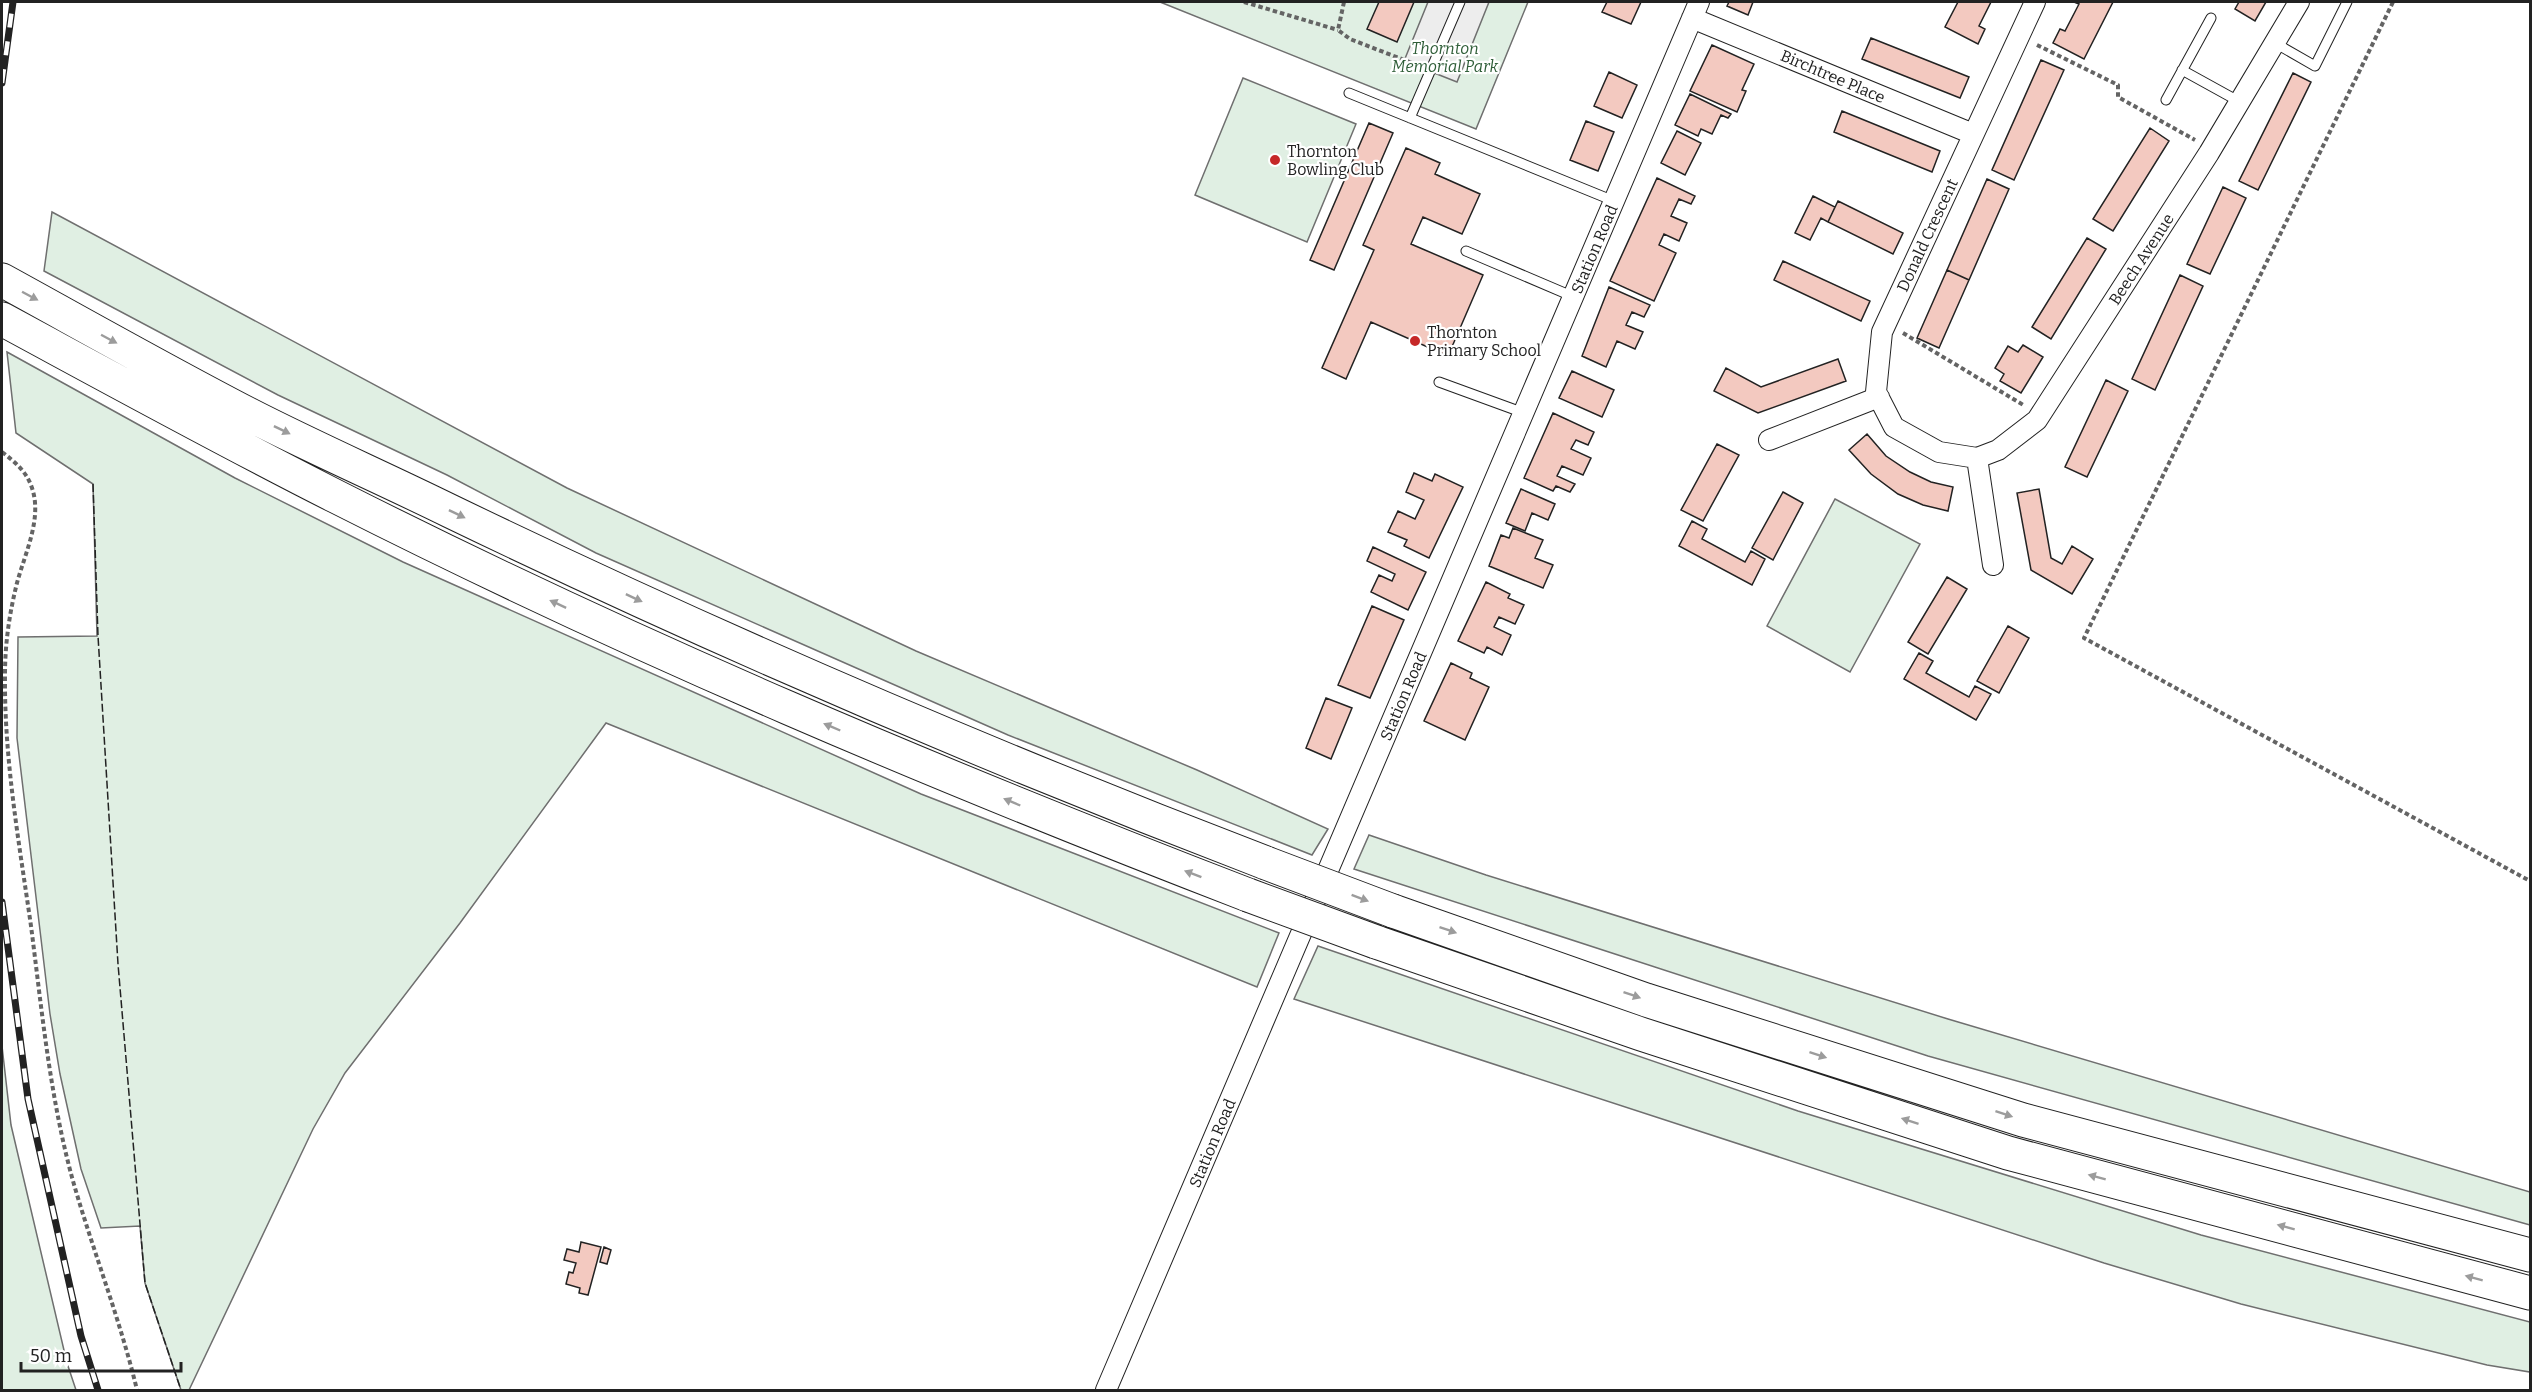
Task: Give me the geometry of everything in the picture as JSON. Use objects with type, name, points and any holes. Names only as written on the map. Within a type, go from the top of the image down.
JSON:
[{"type":"highway","points":[[2,280],[249,414],[567,567],[724,640],[939,733],[1138,814],[1393,911],[1647,1000],[2023,1120],[2530,1255]]},
{"type":"highway","points":[[2,319],[184,419],[339,499],[626,636],[740,688],[1019,806],[1248,895],[1641,1034],[2008,1153],[2530,1293]]},
{"type":"street","name":"Donald Crescent","points":[[1977,458],[1939,452],[1894,427],[1876,392],[1882,332],[2035,2]]},
{"type":"street","name":"Beech Avenue","points":[[1977,458],[1998,450],[2037,420],[2211,150],[2300,2]]},
{"type":"street","name":"Birchtree Place","points":[[1696,10],[1973,134]]},
{"type":"street","name":"Station Road","points":[[1106,1390],[1696,10]]},
{"type":"street","points":[[1769,440],[1878,397]]},
{"type":"street","points":[[1977,458],[1993,565]]},
{"type":"lane","points":[[1410,118],[1460,2]]},
{"type":"lane","points":[[2275,43],[2315,66],[2347,2]]},
{"type":"lane","points":[[2166,100],[2211,18]]},
{"type":"lane","points":[[2182,69],[2240,102]]},
{"type":"lane","points":[[1349,93],[1614,201]]},
{"type":"lane","points":[[1466,251],[1574,297]]},
{"type":"lane","points":[[1439,382],[1524,413]]},
{"type":"path","points":[[1244,2],[1338,30],[1350,39],[1431,70]]},
{"type":"path","points":[[1338,30],[1344,2]]},
{"type":"path","points":[[2393,2],[2084,638],[2530,881]]},
{"type":"path","points":[[2018,35],[2118,85],[2118,97],[2211,150]]},
{"type":"path","points":[[1886,323],[2040,415]]},
{"type":"path","points":[[2,452],[28,477],[36,506],[34,522],[15,588],[7,631],[5,674],[7,753],[46,1044],[73,1181],[114,1308],[137,1390]]},
{"type":"green space","name":"Thornton Memorial Park","points":[[1160,2],[1528,2],[1476,129]]},
{"type":"green space","name":"Thornton Bowling Club","points":[[1243,78],[1356,124],[1307,242],[1195,195]]},
{"type":"green space","points":[[52,212],[567,488],[916,651],[1197,770],[1328,829],[1312,855],[1008,735],[596,553],[447,475],[278,395],[44,271]]},
{"type":"green space","points":[[7,352],[235,478],[403,562],[921,794],[1279,933],[1257,987],[606,723],[460,923],[345,1073],[313,1129],[189,1390],[181,1390],[145,1283],[140,1226],[101,1228],[81,1169],[60,1074],[50,1014],[17,738],[18,637],[97,636],[93,484],[16,433]]},
{"type":"green space","points":[[1835,499],[1920,544],[1850,672],[1767,626]]},
{"type":"green space","points":[[1369,835],[1486,875],[1948,1019],[2530,1192],[2530,1225],[1928,1056],[1354,869]]},
{"type":"green space","points":[[1318,946],[1798,1111],[2201,1235],[2530,1322],[2530,1372],[2487,1365],[2241,1304],[2104,1263],[1294,999]]},
{"type":"green space","points":[[2,1046],[11,1125],[67,1363],[76,1390],[2,1390]]},
{"type":"shaded area","points":[[1428,2],[1489,2],[1457,82],[1404,61]]},
{"type":"building","points":[[1379,2],[1414,2],[1397,42],[1367,29]]},
{"type":"building","points":[[1607,2],[1641,2],[1631,24],[1602,12]]},
{"type":"building","points":[[1729,2],[1753,2],[1748,15],[1727,6]]},
{"type":"building","points":[[1958,2],[1991,2],[1979,26],[1985,29],[1978,44],[1945,27]]},
{"type":"building","points":[[2074,2],[2113,2],[2084,59],[2053,43],[2060,29],[2065,31],[2079,4]]},
{"type":"building","points":[[2239,2],[2266,2],[2255,21],[2235,9]]},
{"type":"building","points":[[1871,38],[1969,77],[1960,98],[1862,59]]},
{"type":"building","points":[[1712,45],[1754,64],[1742,90],[1746,91],[1737,112],[1690,91]]},
{"type":"building","points":[[2041,60],[2064,70],[2014,180],[1992,170]]},
{"type":"building","points":[[1609,72],[1637,85],[1622,118],[1594,106]]},
{"type":"building","points":[[2293,73],[2311,82],[2258,190],[2239,181]]},
{"type":"building","points":[[1690,94],[1731,114],[1728,118],[1721,115],[1712,134],[1701,129],[1698,136],[1675,125]]},
{"type":"building","points":[[1842,111],[1940,151],[1932,172],[1834,132]]},
{"type":"building","points":[[1586,121],[1614,132],[1598,171],[1570,160]]},
{"type":"building","points":[[1369,123],[1393,133],[1334,270],[1310,260]]},
{"type":"building","points":[[2150,128],[2169,141],[2113,231],[2093,219]]},
{"type":"building","points":[[1677,131],[1701,143],[1685,175],[1661,163]]},
{"type":"building","points":[[1406,148],[1440,163],[1435,174],[1480,194],[1462,234],[1423,217],[1411,244],[1483,275],[1448,356],[1371,322],[1346,379],[1322,368],[1374,250],[1363,245]]},
{"type":"building","points":[[1657,178],[1695,196],[1691,204],[1679,199],[1671,216],[1687,223],[1679,241],[1664,234],[1659,245],[1676,253],[1654,301],[1610,281]]},
{"type":"building","points":[[1987,179],[2009,189],[1969,280],[1947,270]]},
{"type":"building","points":[[2223,187],[2246,198],[2210,274],[2187,264]]},
{"type":"building","points":[[1813,196],[1835,207],[1828,222],[1821,218],[1810,240],[1795,233]]},
{"type":"building","points":[[1838,201],[1903,233],[1893,254],[1828,222]]},
{"type":"building","points":[[2087,238],[2106,249],[2051,339],[2032,327]]},
{"type":"building","points":[[1783,261],[1870,301],[1861,321],[1774,280]]},
{"type":"building","points":[[1947,270],[1969,280],[1939,348],[1917,338]]},
{"type":"building","points":[[2180,275],[2203,286],[2155,390],[2132,379]]},
{"type":"building","points":[[1609,287],[1650,305],[1644,317],[1632,312],[1626,325],[1643,332],[1635,349],[1617,341],[1606,367],[1582,356]]},
{"type":"building","points":[[2023,345],[2043,357],[2021,393],[2000,381],[2004,374],[1995,368],[2008,346],[2018,352]]},
{"type":"building","points":[[1838,359],[1846,381],[1758,413],[1714,391],[1726,368],[1761,387]]},
{"type":"building","points":[[1572,371],[1614,390],[1602,417],[1559,398]]},
{"type":"building","points":[[2106,380],[2128,391],[2087,477],[2065,467]]},
{"type":"building","points":[[1553,413],[1594,432],[1588,445],[1576,440],[1571,449],[1591,458],[1583,475],[1562,466],[1557,476],[1575,484],[1570,492],[1556,486],[1553,491],[1524,478]]},
{"type":"building","points":[[1867,434],[1886,456],[1910,472],[1931,482],[1953,487],[1948,511],[1923,505],[1898,494],[1871,474],[1849,450]]},
{"type":"building","points":[[1717,444],[1739,455],[1703,521],[1681,510]]},
{"type":"building","points":[[1414,473],[1432,481],[1435,474],[1463,487],[1429,558],[1404,546],[1407,540],[1388,532],[1398,511],[1415,519],[1424,500],[1406,492]]},
{"type":"building","points":[[1521,489],[1555,504],[1548,520],[1532,513],[1525,531],[1506,523]]},
{"type":"building","points":[[2039,489],[2051,558],[2062,564],[2072,546],[2093,559],[2072,594],[2031,570],[2017,493]]},
{"type":"building","points":[[1783,492],[1803,503],[1773,560],[1752,548]]},
{"type":"building","points":[[1692,521],[1707,529],[1702,539],[1745,562],[1751,551],[1765,559],[1752,585],[1679,546]]},
{"type":"building","points":[[1513,528],[1543,540],[1535,558],[1553,565],[1543,588],[1489,566],[1501,535],[1509,538]]},
{"type":"building","points":[[1373,547],[1426,572],[1408,610],[1371,592],[1379,575],[1392,581],[1395,574],[1367,561]]},
{"type":"building","points":[[1947,577],[1967,589],[1928,654],[1908,642]]},
{"type":"building","points":[[1486,582],[1510,594],[1508,598],[1524,605],[1515,624],[1499,617],[1494,627],[1511,635],[1502,655],[1487,647],[1484,653],[1458,641]]},
{"type":"building","points":[[1372,606],[1404,620],[1370,698],[1338,685]]},
{"type":"building","points":[[2008,626],[2029,638],[1999,693],[1977,681]]},
{"type":"building","points":[[1919,653],[1933,661],[1926,673],[1969,697],[1975,686],[1991,694],[1976,720],[1904,679]]},
{"type":"building","points":[[1451,663],[1472,673],[1470,678],[1489,687],[1465,740],[1424,721]]},
{"type":"building","points":[[1326,698],[1352,708],[1331,759],[1306,748]]},
{"type":"building","points":[[581,1242],[601,1247],[588,1295],[579,1293],[580,1288],[566,1284],[569,1272],[573,1273],[576,1263],[564,1260],[567,1249],[579,1252]]},
{"type":"building","points":[[604,1247],[611,1250],[607,1264],[600,1262]]},
{"type":"railway","points":[[2,83],[13,2]]},
{"type":"railway","points":[[2,902],[28,1099],[81,1336],[98,1390]]},
{"type":"fence","points":[[93,484],[98,636],[118,964],[145,1283],[181,1390]]},
{"type":"place","name":"Thornton Bowling Club","points":[[1275,160]]},
{"type":"place","name":"Thornton Primary School","points":[[1415,341]]}]
